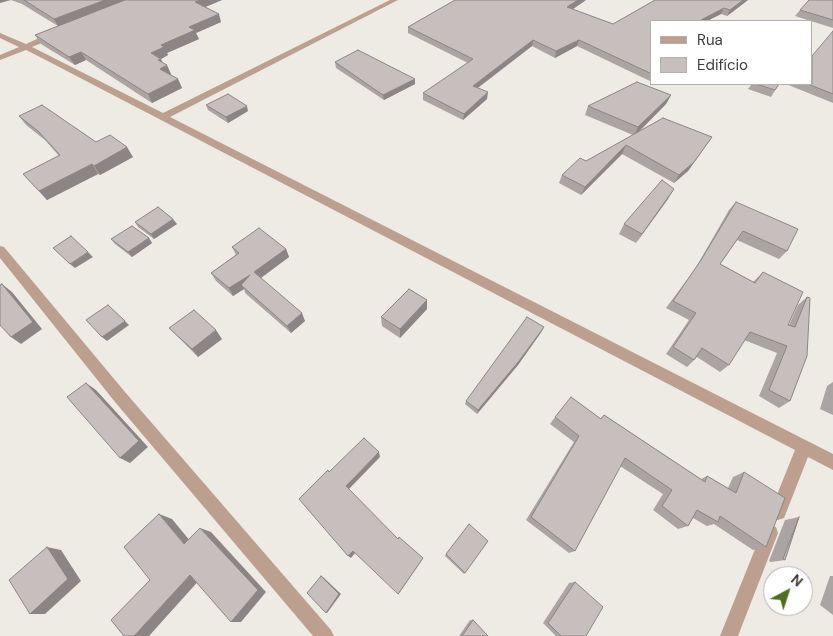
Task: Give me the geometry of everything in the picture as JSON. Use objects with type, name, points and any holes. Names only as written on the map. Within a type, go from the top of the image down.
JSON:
[{"type":"street","points":[[163,117],[395,0]]},
{"type":"street","points":[[0,58],[60,32]]},
{"type":"street","points":[[0,35],[833,462]]},
{"type":"street","points":[[0,250],[120,397],[325,636]]},
{"type":"street","points":[[729,636],[804,447]]},
{"type":"building","points":[[24,0],[105,0],[54,19]]},
{"type":"building","points":[[125,0],[200,0],[195,2],[219,14],[189,27],[195,30],[161,45],[164,47],[151,53],[167,65],[160,69],[178,79],[148,94],[81,52],[69,57],[35,35]]},
{"type":"building","points":[[455,0],[578,0],[567,7],[613,24],[655,0],[743,0],[730,10],[724,8],[701,20],[650,20],[650,73],[579,40],[556,51],[533,40],[473,86],[488,92],[464,114],[423,93],[473,59],[408,27]]},
{"type":"building","points":[[809,0],[833,0],[833,20],[800,10]]},
{"type":"building","points":[[833,31],[833,94],[810,85],[813,85],[813,55]]},
{"type":"building","points":[[358,50],[415,79],[383,95],[335,62]]},
{"type":"building","points":[[637,82],[671,95],[638,127],[588,106]]},
{"type":"building","points":[[759,85],[778,85],[775,90]]},
{"type":"building","points":[[228,94],[247,106],[226,117],[206,105]]},
{"type":"building","points":[[42,105],[96,142],[110,135],[127,147],[94,166],[92,164],[39,191],[23,174],[60,155],[38,131],[19,116]]},
{"type":"building","points":[[663,118],[712,137],[694,162],[679,175],[626,145],[585,187],[562,175],[580,158],[586,161]]},
{"type":"building","points":[[662,180],[674,189],[642,234],[624,224]]},
{"type":"building","points":[[736,202],[798,229],[787,251],[743,231],[720,264],[755,283],[763,272],[803,292],[788,325],[795,327],[807,297],[810,298],[807,356],[790,401],[769,390],[787,346],[750,332],[729,365],[702,348],[694,360],[673,347],[696,313],[673,301],[701,260]]},
{"type":"building","points":[[158,207],[173,219],[151,234],[135,222]]},
{"type":"building","points":[[132,226],[149,238],[128,252],[111,239]]},
{"type":"building","points":[[259,228],[286,249],[254,272],[302,313],[287,326],[241,285],[250,275],[229,288],[211,273],[239,253],[232,247]]},
{"type":"building","points":[[71,236],[88,252],[70,264],[53,248]]},
{"type":"building","points":[[2,284],[33,322],[11,337],[0,325],[0,285]]},
{"type":"building","points":[[409,289],[427,300],[400,329],[381,317]]},
{"type":"building","points":[[108,305],[125,321],[102,337],[86,320]]},
{"type":"building","points":[[194,310],[216,330],[192,349],[169,328]]},
{"type":"building","points":[[527,317],[544,327],[519,361],[478,410],[466,401]]},
{"type":"building","points":[[86,383],[139,441],[120,458],[67,397]]},
{"type":"building","points":[[571,397],[601,419],[604,415],[705,482],[707,476],[736,493],[744,472],[785,498],[766,547],[720,516],[718,522],[697,510],[688,526],[662,506],[672,490],[625,458],[575,551],[531,517],[579,436],[555,417]]},
{"type":"building","points":[[364,438],[379,452],[346,486],[398,539],[399,537],[423,558],[398,594],[353,551],[348,556],[299,499]]},
{"type":"building","points":[[159,514],[184,544],[200,528],[258,590],[231,622],[190,575],[134,636],[124,636],[111,620],[150,580],[124,547]]},
{"type":"building","points":[[799,517],[785,560],[783,559]]},
{"type":"building","points":[[469,524],[488,541],[465,573],[446,554]]},
{"type":"building","points":[[47,547],[68,579],[30,614],[9,580]]},
{"type":"building","points":[[321,576],[339,594],[326,613],[307,593]]},
{"type":"building","points":[[575,582],[603,607],[586,636],[561,636],[548,623]]},
{"type":"building","points":[[473,620],[488,636],[462,636]]}]
